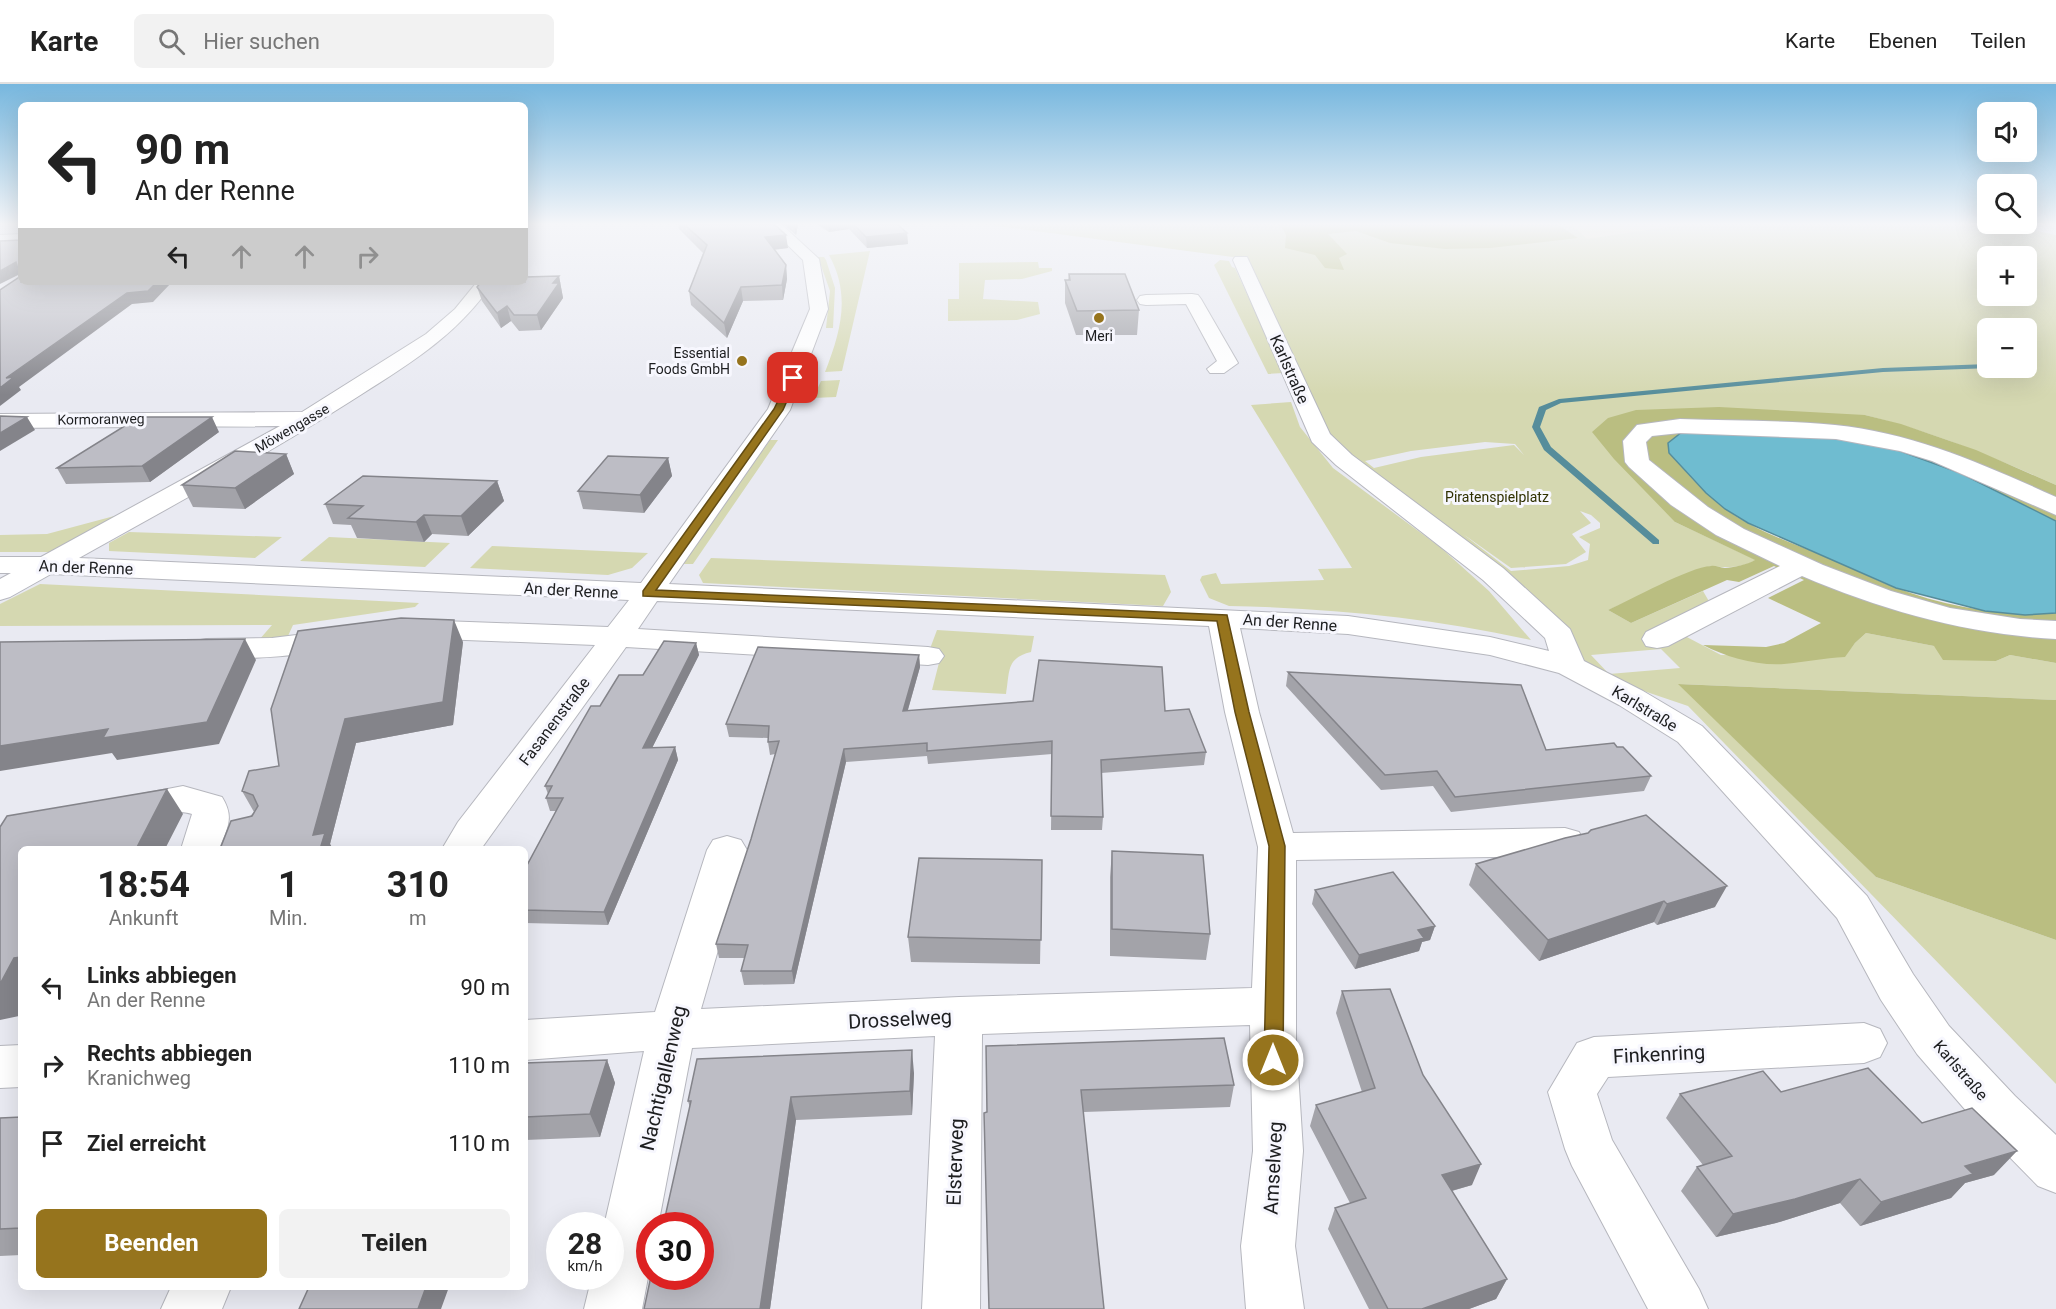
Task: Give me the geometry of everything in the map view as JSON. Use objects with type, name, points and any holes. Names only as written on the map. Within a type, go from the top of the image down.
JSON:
[{"type":"street","name":"Fasanenstraße","points":[[463,846],[617,638],[778,410],[819,309],[815,281]]},
{"type":"street","name":"Karlstraße","points":[[1250,281],[1320,437],[1344,460],[1493,574],[1558,635],[1570,666],[1631,698],[1690,734],[1852,907],[1897,987],[1933,1040],[1998,1112],[2056,1169]]},
{"type":"street","name":"Möwengasse","points":[[0,591],[310,419],[438,336],[460,317],[483,285]]},
{"type":"street","points":[[1146,300],[1192,299],[1228,363],[1217,369]]},
{"type":"street","name":"Kormoranweg","points":[[0,421],[310,419]]},
{"type":"street","points":[[2056,507],[1975,469],[1940,456],[1872,437],[1836,432],[1680,426],[1646,430],[1634,441],[1636,462],[1707,519],[1831,580],[1963,620],[2019,629],[2056,630]]},
{"type":"street","name":"An der Renne","points":[[0,565],[46,565],[1348,625],[1490,646],[1570,666]]},
{"type":"street","points":[[1657,639],[1801,566]]},
{"type":"street","name":"Amselweg","points":[[1223,618],[1242,712],[1277,846],[1274,1082],[1278,1151],[1268,1246],[1275,1309]]},
{"type":"street","points":[[180,648],[272,647],[410,629],[928,656]]},
{"type":"street","points":[[92,815],[183,798],[209,806],[214,839]]},
{"type":"street","points":[[1277,846],[1565,842]]},
{"type":"street","name":"Nachtigallenweg","points":[[613,1309],[672,1030],[727,850]]},
{"type":"street","name":"Drosselweg","points":[[528,1040],[672,1030],[959,1016],[1275,1006]]},
{"type":"street","name":"Elsterweg","points":[[951,1309],[959,1016]]},
{"type":"street","name":"Finkenring","points":[[1679,1309],[1590,1149],[1572,1092],[1594,1058],[1864,1043]]},
{"type":"street","points":[[0,1067],[18,1066]]},
{"type":"street","points":[[190,1309],[201,1290]]},
{"type":"green space","points":[[827,281],[833,281],[835,288],[833,328],[826,328],[830,291]]},
{"type":"green space","points":[[839,281],[863,281],[842,371],[825,372],[839,328],[842,299]]},
{"type":"green space","points":[[959,281],[985,281],[983,299],[1038,302],[1040,314],[1017,320],[948,321],[948,299],[959,299]]},
{"type":"green space","points":[[1222,281],[1241,281],[1283,373],[1268,374]]},
{"type":"green space","name":"Piratenspielplatz","points":[[1245,281],[1977,281],[1977,306],[2037,306],[2037,281],[2056,281],[2056,485],[1962,446],[1865,415],[1675,522],[1756,560],[1734,567],[1710,566],[1608,610],[1631,623],[1703,591],[1710,603],[1664,625],[1721,655],[1844,657],[1866,633],[1996,661],[2010,655],[2056,663],[2056,700],[1679,684],[1876,877],[2056,940],[2056,1084],[1688,706],[1570,666],[1558,635],[1344,460],[1298,384]],"holes":[[[1485,442],[1515,444],[1524,455],[1514,445],[1421,457],[1374,468],[1365,461],[1411,451]],[[1580,511],[1591,515],[1600,523],[1600,528],[1579,537],[1590,544],[1588,560],[1569,566],[1511,571],[1463,534],[1511,568],[1566,564],[1586,552],[1572,534],[1591,523]],[[1661,649],[1680,668],[1609,674],[1591,655]]]},
{"type":"green space","points":[[840,380],[836,397],[813,398],[821,381]]},
{"type":"green space","points":[[1291,402],[1300,427],[1333,468],[1440,547],[1489,591],[1531,640],[1418,620],[1305,609],[1229,606],[1209,598],[1200,580],[1202,576],[1216,573],[1221,584],[1324,580],[1318,569],[1352,568],[1251,405]]},
{"type":"green space","points":[[1719,407],[1865,415],[1901,424],[1976,450],[2056,485],[2056,521],[1960,473],[1878,443],[1668,443],[1669,453],[1709,496],[1735,516],[1772,535],[1885,583],[1933,600],[1974,609],[2015,613],[2056,613],[2056,663],[2010,655],[1996,661],[1943,660],[1934,646],[1866,633],[1845,657],[1784,664],[1763,664],[1742,660],[1703,645],[1766,647],[1784,643],[1821,623],[1768,598],[1804,580],[1774,566],[1739,582],[1727,580],[1631,623],[1608,610],[1689,572],[1713,566],[1732,567],[1755,560],[1675,522],[1614,459],[1592,432],[1608,418],[1636,410]]},
{"type":"green space","points":[[770,440],[778,440],[693,564],[683,564]]},
{"type":"green space","points":[[118,515],[51,552],[0,552],[0,535],[47,534]]},
{"type":"green space","points":[[129,532],[282,537],[255,558],[109,551],[109,543]]},
{"type":"green space","points":[[329,537],[450,543],[425,567],[300,561]]},
{"type":"green space","points":[[492,546],[648,553],[632,568],[608,575],[470,568]]},
{"type":"green space","points":[[711,558],[1165,575],[1171,592],[1163,606],[703,583],[699,575]]},
{"type":"green space","points":[[40,584],[419,603],[415,607],[293,625],[283,647],[252,648],[272,625],[0,626],[0,604]]},
{"type":"green space","points":[[937,630],[1034,636],[1031,652],[1013,662],[1006,694],[932,690],[941,655],[928,654]]},
{"type":"green space","points":[[1678,684],[2056,700],[2056,940],[1876,877]]},
{"type":"water","points":[[1682,432],[1813,436],[1878,443],[1960,473],[2056,521],[2056,613],[2025,615],[1985,611],[1896,588],[1748,523],[1725,509],[1706,493],[1669,453],[1668,443]]},
{"type":"building","points":[[13,281],[18,281],[18,285],[154,285],[148,291],[127,293],[6,378],[14,377],[0,388],[0,290]]},
{"type":"building","points":[[528,281],[559,283],[537,315],[514,315],[507,306],[497,313],[477,287],[479,285],[528,285]]},
{"type":"building","points":[[693,281],[783,281],[782,285],[741,287],[724,323],[689,291]]},
{"type":"building","points":[[1065,281],[1128,281],[1139,310],[1077,311]]},
{"type":"building","points":[[0,416],[27,417],[0,433]]},
{"type":"building","points":[[139,417],[212,417],[142,466],[57,468]]},
{"type":"building","points":[[235,451],[286,454],[235,488],[182,485]]},
{"type":"building","points":[[608,456],[668,458],[640,495],[578,491]]},
{"type":"building","points":[[363,476],[497,481],[461,516],[424,515],[416,522],[348,518],[363,506],[325,504]]},
{"type":"building","points":[[401,618],[454,620],[443,702],[345,719],[313,835],[325,833],[321,846],[221,846],[231,821],[252,816],[258,806],[253,795],[242,791],[249,771],[279,766],[271,709],[298,631]]},
{"type":"building","points":[[245,639],[207,722],[103,738],[108,729],[0,746],[0,642]]},
{"type":"building","points":[[664,641],[696,643],[643,748],[675,747],[604,912],[528,910],[528,863],[563,798],[546,798],[552,786],[545,786],[591,706],[600,706],[619,675],[643,675]]},
{"type":"building","points":[[758,647],[919,655],[903,711],[1033,701],[1039,660],[1162,667],[1165,711],[1189,709],[1206,752],[1101,760],[1103,817],[1051,816],[1052,741],[927,751],[927,743],[844,749],[792,971],[741,971],[748,945],[716,944],[751,839],[779,741],[768,742],[769,726],[726,724]]},
{"type":"building","points":[[1288,672],[1521,685],[1546,750],[1614,743],[1617,747],[1623,747],[1651,776],[1455,797],[1437,771],[1385,775]]},
{"type":"building","points":[[167,789],[138,846],[18,846],[18,957],[14,958],[0,984],[0,827],[7,816]]},
{"type":"building","points":[[1646,815],[1727,886],[1667,904],[1664,901],[1548,940],[1476,864],[1588,833],[1591,830]]},
{"type":"building","points":[[1112,851],[1203,855],[1210,934],[1112,929]]},
{"type":"building","points":[[919,858],[1042,860],[1041,940],[908,937]]},
{"type":"building","points":[[1393,872],[1435,926],[1418,930],[1424,938],[1359,955],[1315,890]]},
{"type":"building","points":[[1390,989],[1423,1075],[1481,1164],[1442,1175],[1507,1279],[1422,1309],[1388,1309],[1335,1208],[1366,1198],[1316,1105],[1375,1088],[1342,991]]},
{"type":"building","points":[[1224,1038],[1234,1085],[1081,1090],[1104,1309],[989,1309],[984,1113],[987,1112],[986,1046]]},
{"type":"building","points":[[912,1050],[910,1091],[791,1097],[760,1309],[644,1309],[648,1290],[714,1290],[714,1212],[666,1212],[691,1101],[688,1101],[697,1059]]},
{"type":"building","points":[[607,1060],[590,1114],[528,1117],[528,1063]]},
{"type":"building","points":[[1868,1068],[1922,1123],[1972,1108],[2017,1151],[1965,1166],[1973,1174],[1881,1202],[1860,1179],[1795,1199],[1733,1214],[1697,1167],[1732,1156],[1680,1094],[1763,1071],[1781,1092]]},
{"type":"building","points":[[18,1117],[18,1228],[0,1229],[0,1118]]},
{"type":"building","points":[[308,1290],[425,1290],[418,1309],[299,1309]]},
{"type":"waterway","points":[[1656,542],[1547,448],[1536,427],[1542,409],[1559,401],[1883,370],[1977,366]]},
{"type":"place","name":"Meri","points":[[1099,318]]},
{"type":"place","name":"Essential Foods GmbH","points":[[742,361]]},
{"type":"route","points":[[793,378],[778,410],[648,593],[1223,618],[1242,712],[1277,846],[1273,1060]]}]
